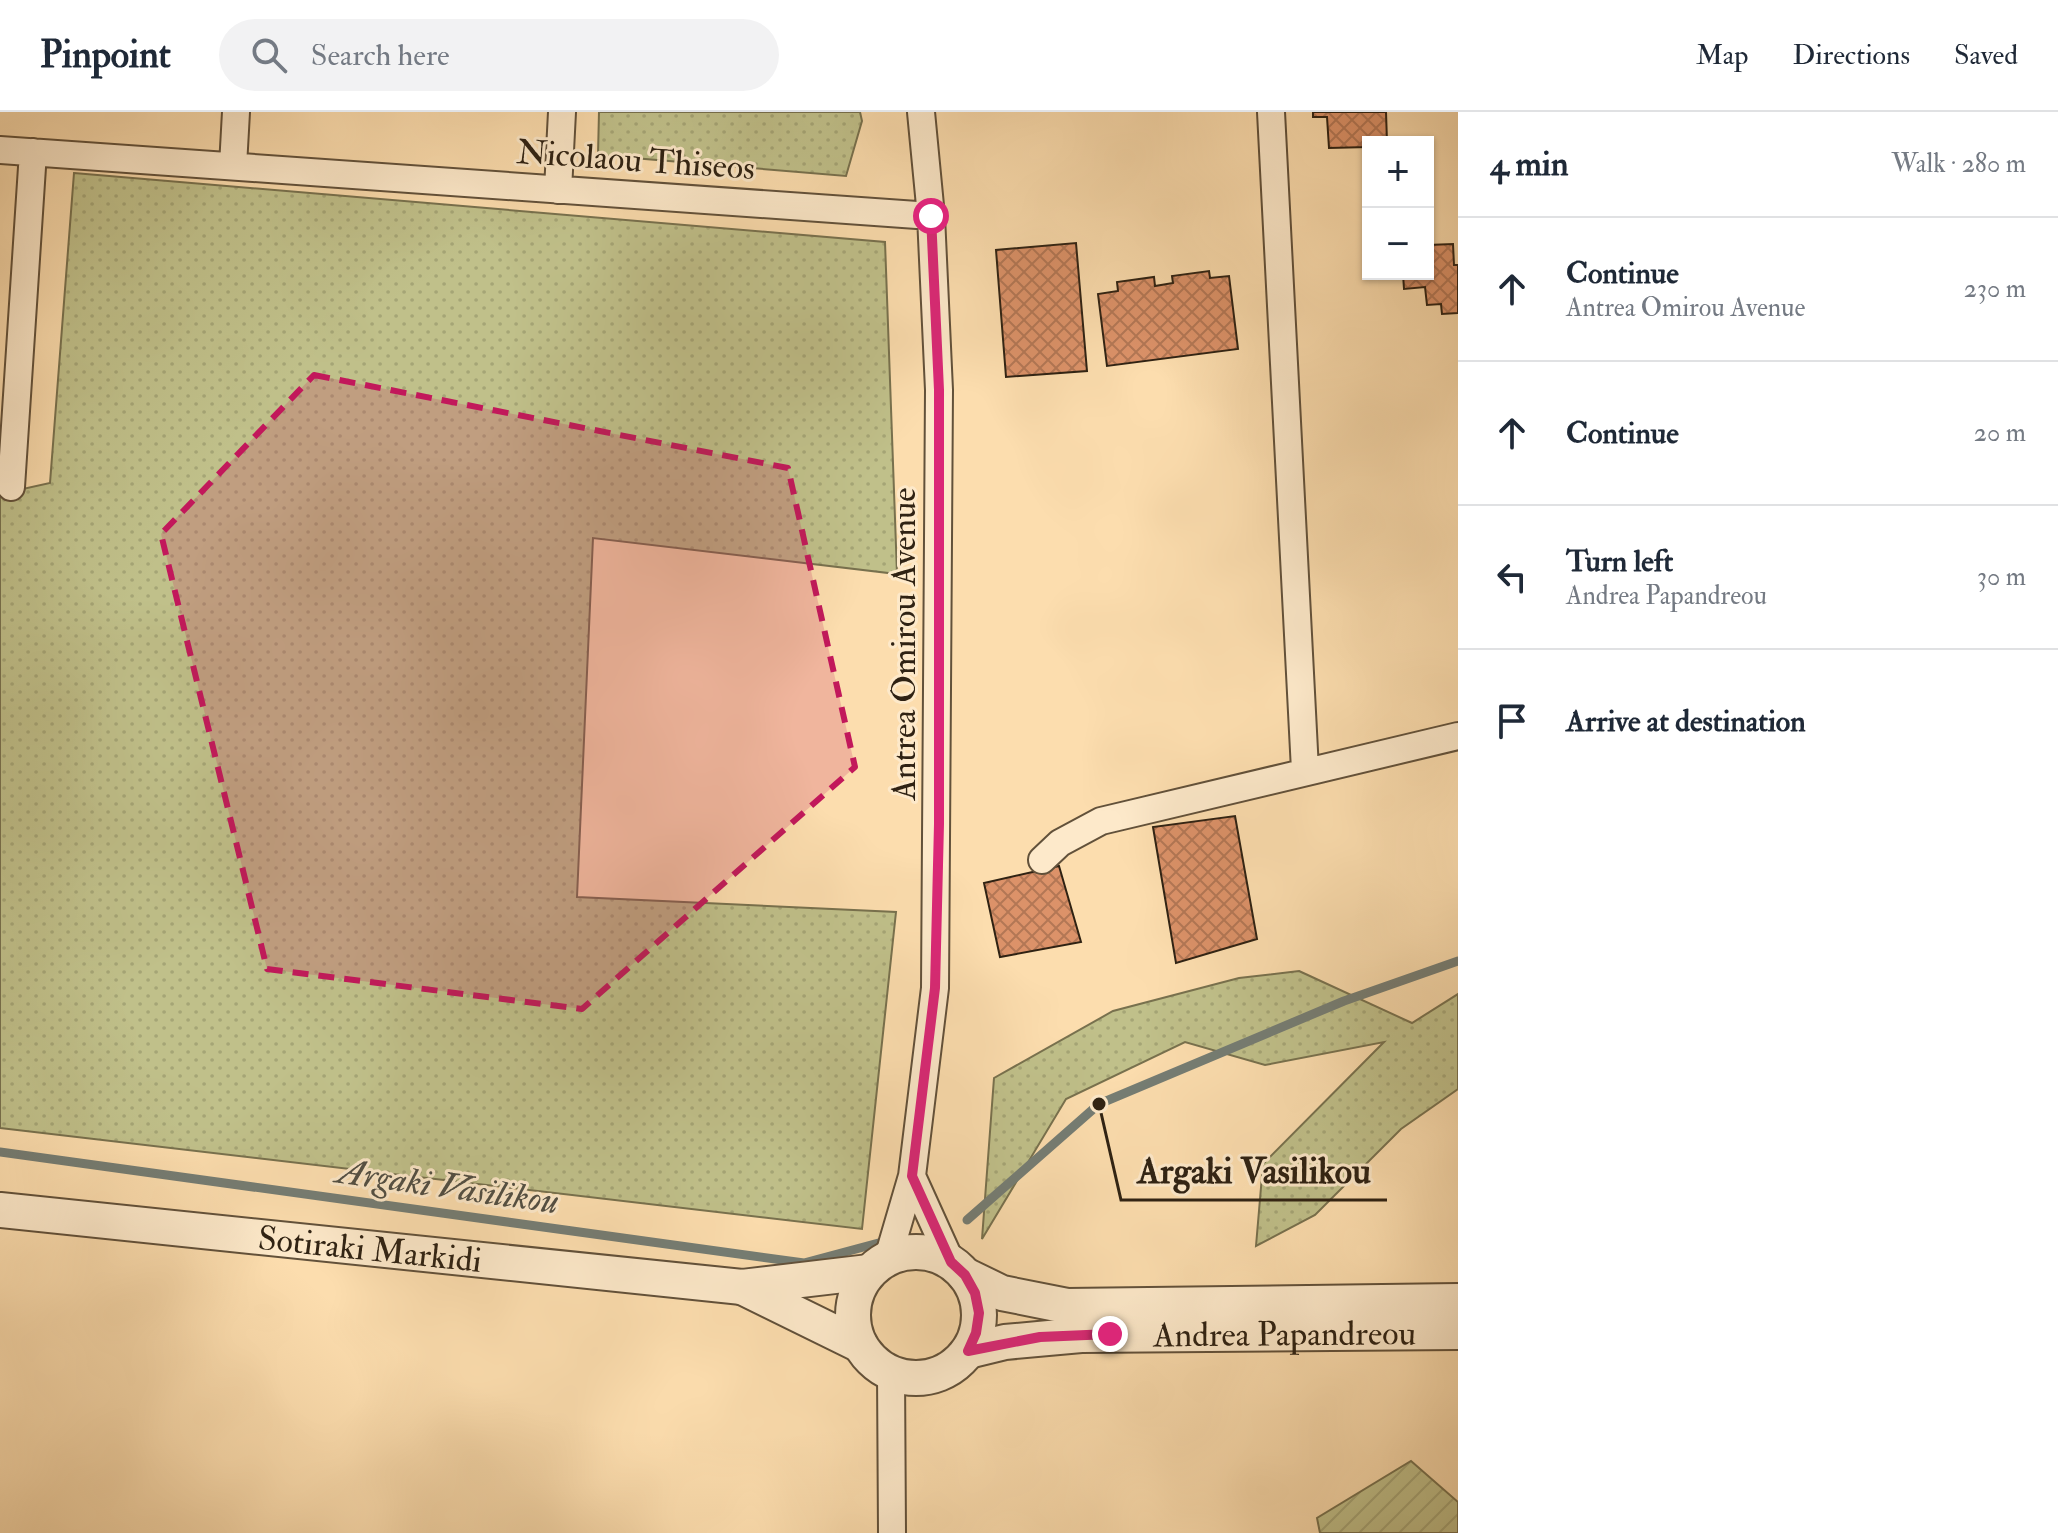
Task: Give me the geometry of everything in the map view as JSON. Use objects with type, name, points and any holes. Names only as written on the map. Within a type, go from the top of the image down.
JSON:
[{"type":"street","points":[[233,166],[236,112]]},
{"type":"street","points":[[558,190],[562,112]]},
{"type":"street","name":"Antrea Omirou Avenue","points":[[879,1265],[912,1176],[935,988],[939,824],[940,405],[931,216],[921,112]]},
{"type":"street","points":[[1271,112],[1305,770]]},
{"type":"street","name":"Nicolaou Thiseos","points":[[0,150],[931,216]]},
{"type":"street","points":[[11,487],[33,152]]},
{"type":"street","points":[[1042,860],[1070,837],[1101,821],[1458,736]]},
{"type":"street","points":[[912,1176],[958,1269],[975,1293],[979,1313],[976,1333],[968,1351],[956,1364],[924,1377],[891,1373],[878,1366],[860,1345],[854,1326],[853,1306],[858,1288],[879,1265],[910,1252],[933,1254],[958,1269]]},
{"type":"street","name":"Sotiraki Markidi","points":[[0,1210],[742,1287],[879,1265]]},
{"type":"street","name":"Andrea Papandreou","points":[[958,1269],[1002,1293],[1067,1306],[1458,1301]]},
{"type":"street","name":"Sotiraki Markidi","points":[[742,1287],[860,1345]]},
{"type":"street","name":"Andrea Papandreou","points":[[968,1351],[1005,1342],[1081,1335],[1458,1332]]},
{"type":"street","points":[[891,1373],[892,1533]]},
{"type":"highlighted area","points":[[314,375],[788,468],[855,767],[582,1009],[267,969],[161,534]]},
{"type":"green space","points":[[599,112],[860,112],[862,121],[846,176],[598,155]]},
{"type":"green space","points":[[74,173],[885,242],[897,574],[593,538],[577,897],[896,912],[862,1229],[0,1128],[0,494],[50,483]]},
{"type":"green space","points":[[1299,971],[1412,1023],[1458,994],[1458,1089],[1401,1129],[1315,1215],[1256,1246],[1263,1164],[1384,1042],[1265,1065],[1185,1042],[1066,1099],[982,1239],[994,1078],[1113,1011],[1239,978]]},
{"type":"green space","points":[[1411,1461],[1458,1502],[1458,1533],[1320,1533],[1317,1518]]},
{"type":"building","points":[[1313,112],[1386,112],[1387,136],[1362,136],[1362,147],[1329,148],[1327,117],[1313,117]]},
{"type":"building","points":[[1076,243],[1087,371],[1006,377],[996,250]]},
{"type":"building","points":[[1453,244],[1454,265],[1458,265],[1458,313],[1442,314],[1441,304],[1427,305],[1425,287],[1404,289],[1403,280],[1434,280],[1434,245]]},
{"type":"building","points":[[1209,271],[1210,278],[1229,276],[1238,349],[1107,366],[1098,294],[1118,291],[1117,282],[1154,277],[1155,286],[1173,283],[1172,276]]},
{"type":"building","points":[[1235,816],[1257,939],[1176,963],[1153,827]]},
{"type":"building","points":[[1059,866],[1081,942],[1000,957],[984,883]]},
{"type":"waterway","name":"Argaki Vasilikou","points":[[967,1220],[1099,1104],[1344,1001],[1458,961]]},
{"type":"waterway","name":"Argaki Vasilikou","points":[[0,1152],[804,1263],[886,1241]]},
{"type":"place","name":"Argaki Vasilikou","points":[[1099,1104]]},
{"type":"route","points":[[931,216],[939,390],[941,539],[939,824],[935,988],[912,1176],[951,1262],[965,1275],[975,1293],[979,1313],[976,1333],[968,1351],[1040,1337],[1110,1334]]}]
